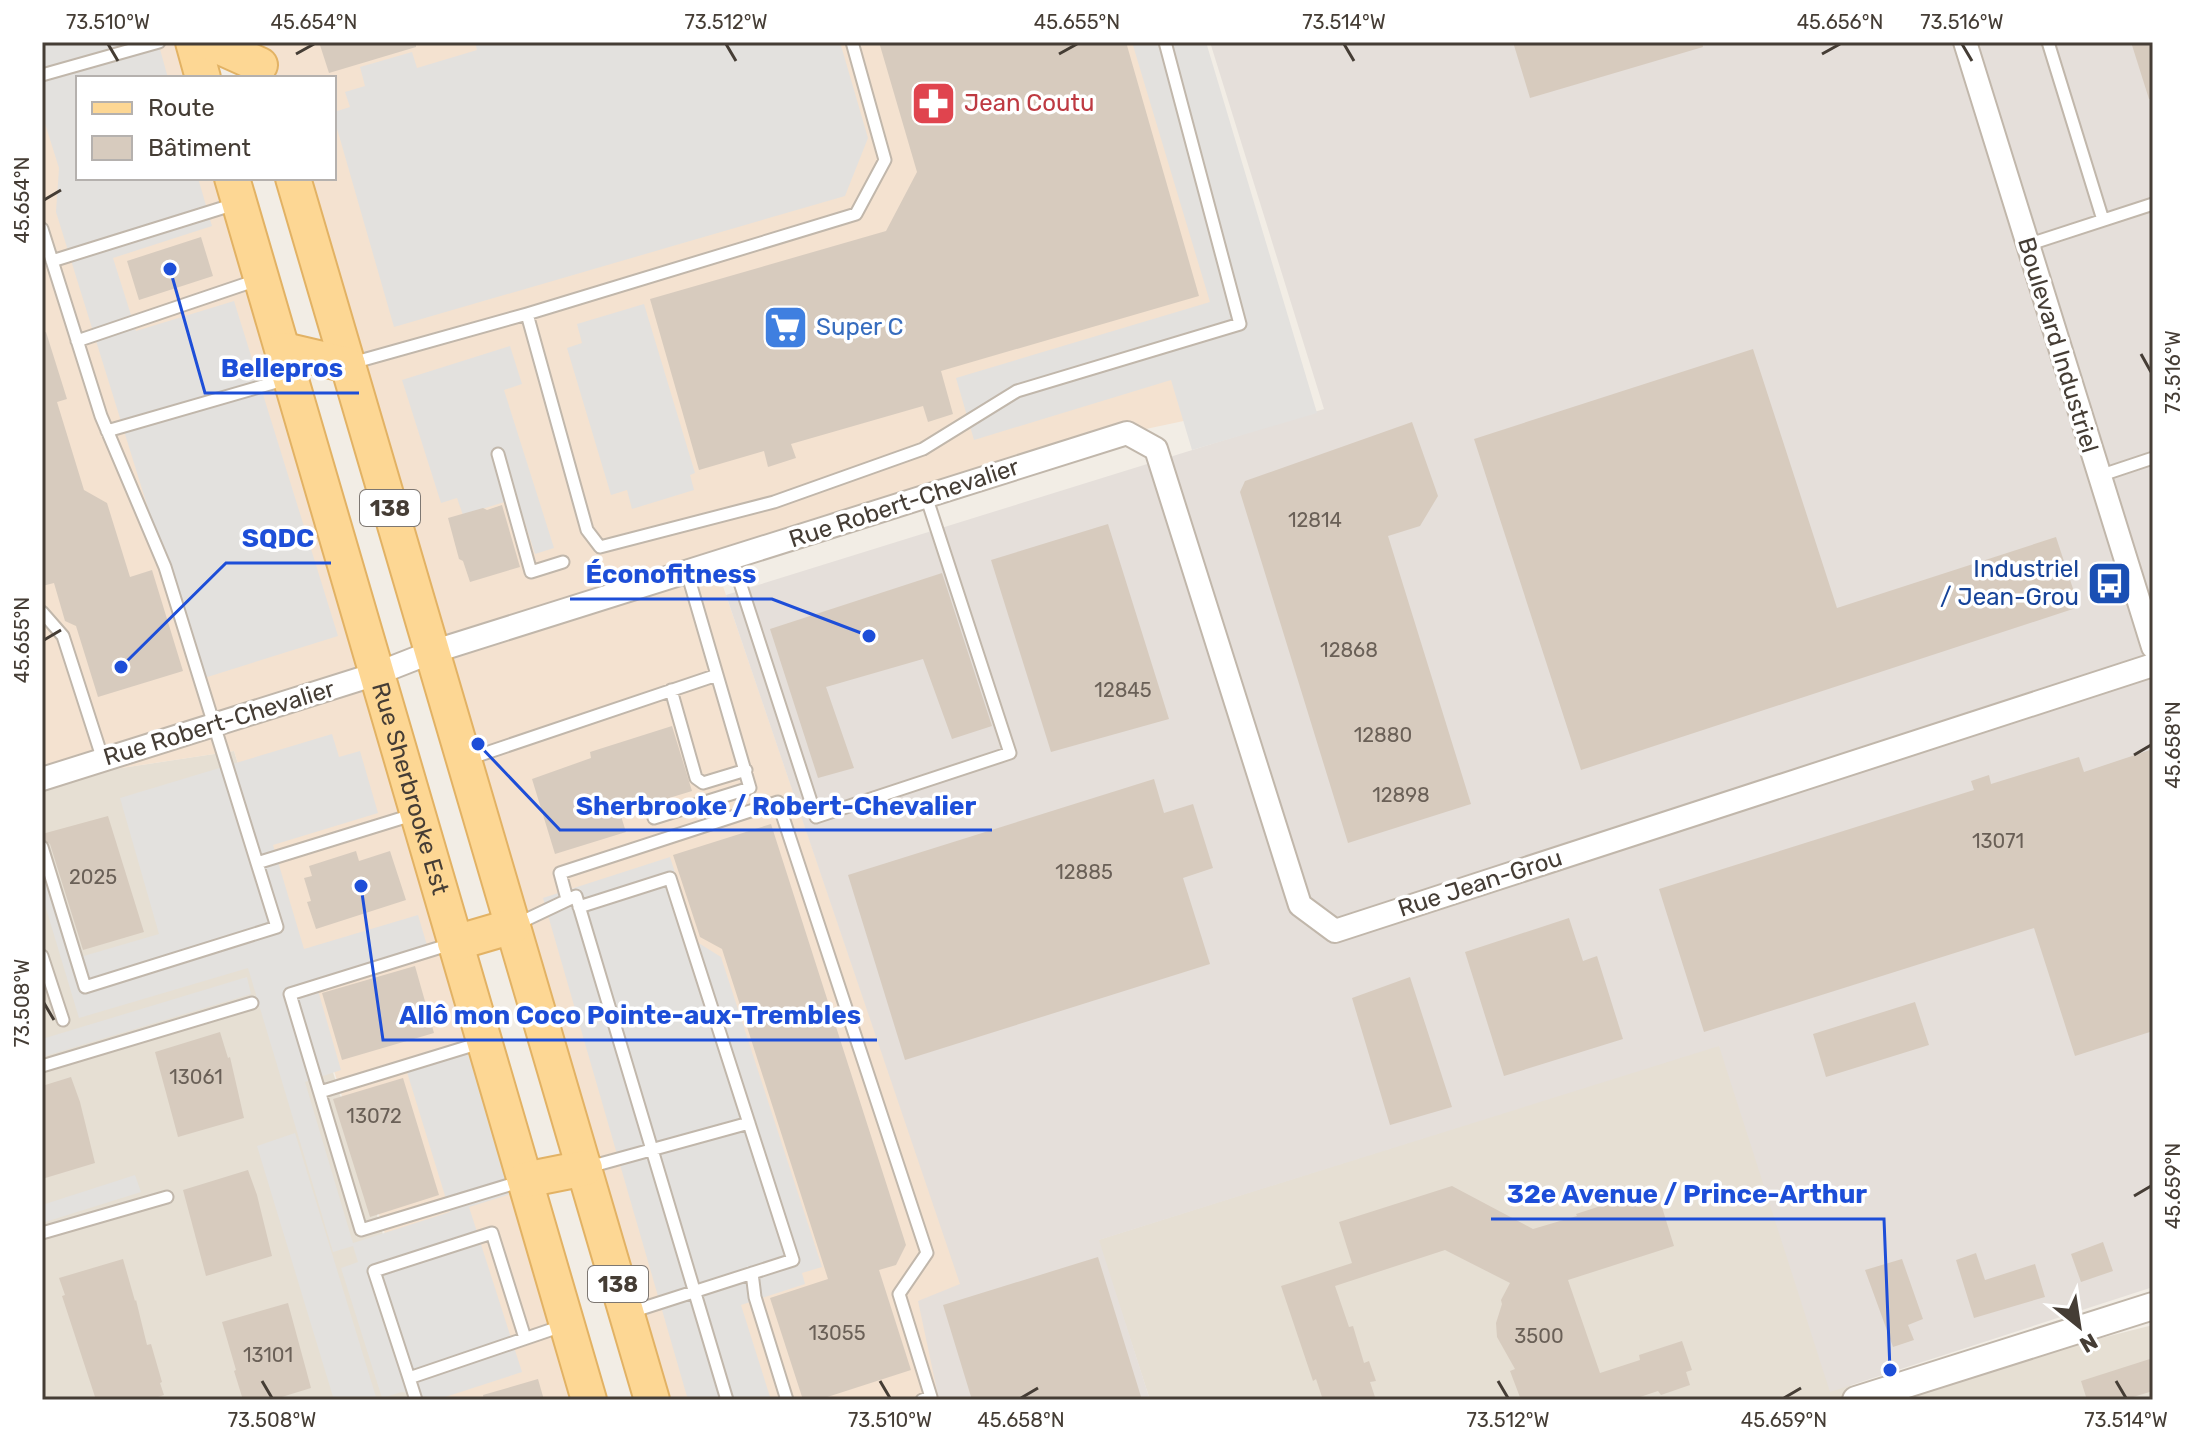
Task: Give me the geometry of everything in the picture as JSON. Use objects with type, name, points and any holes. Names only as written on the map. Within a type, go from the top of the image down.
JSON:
[{"type":"main road","points":[[193,42],[202,76]]},
{"type":"main road","points":[[209,42],[259,62]]},
{"type":"main road","name":"138","points":[[294,180],[652,1400]]},
{"type":"main road","name":"Rue Sherbrooke Est","points":[[236,190],[589,1400]]},
{"type":"main road","points":[[288,364],[348,365]]},
{"type":"main road","points":[[455,943],[513,926]]},
{"type":"main road","points":[[525,1180],[585,1168]]},
{"type":"street","name":"Boulevard Industriel","points":[[1965,42],[2153,647]]},
{"type":"street","name":"Rue Robert-Chevalier","points":[[42,779],[376,674],[432,652],[1127,433]]},
{"type":"street","name":"Rue Jean-Grou","points":[[1127,433],[1156,449],[1300,905],[1335,931],[2153,665]]},
{"type":"street","points":[[1856,1400],[2153,1306]]},
{"type":"lane","points":[[42,75],[159,42]]},
{"type":"lane","points":[[348,365],[856,214],[885,160],[852,42]]},
{"type":"lane","points":[[527,314],[587,530],[600,547],[774,502],[923,449],[1017,391],[1240,324],[1165,42]]},
{"type":"lane","points":[[2048,42],[2103,220]]},
{"type":"lane","points":[[52,261],[236,190]]},
{"type":"lane","points":[[2027,245],[2153,204]]},
{"type":"lane","points":[[42,229],[107,431],[165,567],[277,927],[85,987],[42,847]]},
{"type":"lane","points":[[77,341],[262,279]]},
{"type":"lane","points":[[107,431],[288,364]]},
{"type":"lane","points":[[498,454],[531,572],[563,562]]},
{"type":"lane","points":[[2099,476],[2153,458]]},
{"type":"lane","points":[[732,558],[816,817],[1010,753],[926,496]]},
{"type":"lane","points":[[654,818],[750,788],[687,572]]},
{"type":"lane","points":[[42,612],[63,636],[103,760]]},
{"type":"lane","points":[[464,760],[717,675]]},
{"type":"lane","points":[[671,690],[696,778],[703,783],[746,770]]},
{"type":"lane","points":[[567,899],[560,873],[778,802],[927,1253],[899,1294],[931,1397],[922,1400]]},
{"type":"lane","points":[[257,863],[417,814]]},
{"type":"lane","points":[[579,907],[670,878],[793,1260],[627,1313]]},
{"type":"lane","points":[[513,926],[576,896],[727,1400]]},
{"type":"lane","points":[[455,943],[290,994],[361,1230],[525,1180]]},
{"type":"lane","points":[[42,956],[63,1020]]},
{"type":"lane","points":[[42,1066],[252,1003]]},
{"type":"lane","points":[[320,1092],[484,1042]]},
{"type":"lane","points":[[585,1168],[749,1123]]},
{"type":"lane","points":[[42,1233],[167,1197]]},
{"type":"lane","points":[[416,1400],[374,1271],[492,1233],[525,1338]]},
{"type":"lane","points":[[752,1273],[755,1297],[787,1400]]},
{"type":"lane","points":[[409,1378],[567,1324]]},
{"type":"shaded area","points":[[42,42],[193,42],[202,76],[76,76],[76,180],[233,180],[599,1400],[437,1400],[234,751],[42,780]]},
{"type":"shaded area","points":[[42,42],[158,42],[167,76],[76,76],[76,180],[199,180],[212,226],[113,258],[136,331],[234,301],[338,636],[201,679],[56,212],[59,168],[42,114]]},
{"type":"shaded area","points":[[253,42],[1190,42],[1278,401],[1127,433],[715,563],[961,1284],[939,1400],[653,1400],[294,180],[336,180],[336,76],[262,76]]},
{"type":"shaded area","points":[[475,42],[840,42],[868,138],[845,196],[394,327],[336,125],[336,111],[350,107],[345,92],[365,86],[360,67],[412,52],[417,68],[477,50]]},
{"type":"shaded area","points":[[1132,42],[1206,42],[1317,413],[1192,450],[1171,380],[974,440],[956,378],[1210,302]]},
{"type":"shaded area","points":[[1210,42],[2153,42],[2153,1287],[1830,1392],[1719,1046],[1099,1240],[1150,1400],[939,1400],[918,1301],[960,1284],[726,595],[1324,409]]},
{"type":"shaded area","points":[[644,304],[695,473],[690,475],[694,490],[632,509],[627,490],[611,495],[567,348],[582,343],[577,324]]},
{"type":"shaded area","points":[[510,346],[522,384],[504,390],[554,548],[535,554],[517,498],[463,515],[457,498],[441,503],[402,380]]},
{"type":"shaded area","points":[[332,734],[339,757],[360,751],[378,813],[273,845],[304,949],[418,915],[429,952],[317,987],[341,1070],[305,1082],[353,1243],[450,1212],[407,1072],[474,1051],[517,1192],[469,1207],[522,1372],[439,1399],[402,1392],[382,1398],[341,1268],[358,1262],[353,1246],[333,1252],[248,968],[79,1018],[42,895],[42,866],[70,960],[159,934],[120,798]]},
{"type":"shaded area","points":[[234,751],[434,1400],[42,1400],[42,780]]},
{"type":"shaded area","points":[[670,857],[697,942],[721,957],[822,1267],[802,1273],[805,1284],[741,1305],[771,1400],[688,1400],[543,898]]},
{"type":"shaded area","points":[[247,977],[251,994],[42,1057],[42,1039]]},
{"type":"shaded area","points":[[1719,1045],[1856,1400],[1150,1400],[1098,1240]]},
{"type":"shaded area","points":[[295,1133],[376,1397],[368,1400],[334,1400],[257,1146]]},
{"type":"shaded area","points":[[135,1175],[141,1192],[42,1223],[42,1205]]},
{"type":"shaded area","points":[[2153,1325],[2153,1400],[1856,1400]]},
{"type":"building","points":[[319,42],[416,42],[416,47],[329,73]]},
{"type":"building","points":[[879,42],[1126,42],[1199,296],[941,371],[953,414],[928,422],[923,406],[791,444],[796,458],[768,467],[764,451],[699,470],[650,299],[886,231],[917,172]]},
{"type":"building","points":[[1513,42],[1702,42],[1703,47],[1530,98]]},
{"type":"building","points":[[2131,42],[2153,42],[2153,99],[2149,99]]},
{"type":"building","points":[[201,237],[213,276],[139,300],[127,261]]},
{"type":"building","points":[[46,332],[67,399],[57,402],[84,490],[107,503],[130,577],[152,570],[183,671],[98,697],[76,626],[65,621],[54,583],[42,586],[42,333]]},
{"type":"building","points":[[1753,349],[1837,608],[2056,537],[2079,607],[1581,770],[1474,439]]},
{"type":"building","points":[[1412,422],[1438,496],[1420,526],[1388,536],[1471,804],[1348,843],[1240,492],[1245,481]]},
{"type":"building","points":[[502,505],[520,567],[470,582],[463,561],[459,559],[448,518]]},
{"type":"building","points":[[1108,524],[1169,719],[1051,752],[991,560]]},
{"type":"building","points":[[942,573],[992,726],[952,739],[923,659],[826,687],[854,768],[818,778],[770,629]]},
{"type":"building","points":[[672,726],[692,791],[620,813],[626,832],[555,854],[532,779],[591,758],[590,752]]},
{"type":"building","points":[[2153,749],[2153,1031],[2075,1056],[2034,928],[1704,1032],[1659,889],[1974,790],[1971,781],[1989,775],[1991,784],[2079,757],[2084,772]]},
{"type":"building","points":[[1154,779],[1164,813],[1193,804],[1213,868],[1183,878],[1210,964],[905,1060],[848,875]]},
{"type":"building","points":[[108,816],[144,932],[83,950],[50,844],[42,834]]},
{"type":"building","points":[[771,824],[906,1245],[896,1265],[879,1270],[911,1370],[818,1400],[803,1400],[770,1298],[828,1279],[722,949],[700,937],[673,855]]},
{"type":"building","points":[[356,851],[359,861],[390,851],[406,900],[316,929],[307,902],[311,901],[304,878],[312,876],[309,866]]},
{"type":"building","points":[[1569,918],[1583,961],[1597,956],[1623,1039],[1504,1076],[1465,952]]},
{"type":"building","points":[[415,966],[434,1033],[342,1060],[322,993]]},
{"type":"building","points":[[1410,977],[1452,1107],[1390,1125],[1352,998]]},
{"type":"building","points":[[1915,1002],[1929,1045],[1826,1077],[1813,1034]]},
{"type":"building","points":[[220,1032],[230,1057],[244,1118],[178,1137],[155,1052]]},
{"type":"building","points":[[71,1077],[95,1163],[42,1179],[42,1086]]},
{"type":"building","points":[[403,1078],[439,1195],[370,1217],[333,1099]]},
{"type":"building","points":[[248,1170],[272,1256],[206,1276],[183,1190]]},
{"type":"building","points":[[1452,1186],[1533,1229],[1656,1188],[1674,1246],[1568,1280],[1600,1373],[1640,1360],[1639,1355],[1682,1341],[1692,1370],[1686,1372],[1690,1385],[1661,1395],[1658,1391],[1631,1400],[1521,1400],[1510,1371],[1515,1369],[1497,1337],[1496,1323],[1501,1300],[1510,1283],[1445,1250],[1335,1286],[1349,1327],[1353,1326],[1364,1363],[1369,1361],[1376,1381],[1370,1382],[1376,1400],[1323,1400],[1316,1379],[1313,1381],[1281,1286],[1352,1263],[1339,1222]]},
{"type":"building","points":[[2103,1242],[2113,1271],[2081,1282],[2071,1254]]},
{"type":"building","points":[[1976,1253],[1985,1280],[2035,1264],[2045,1297],[1974,1318],[1956,1260]]},
{"type":"building","points":[[1098,1257],[1142,1400],[972,1400],[943,1305]]},
{"type":"building","points":[[123,1259],[147,1345],[151,1344],[162,1382],[164,1395],[158,1397],[159,1400],[96,1400],[62,1296],[65,1295],[59,1278]]},
{"type":"building","points":[[1902,1259],[1923,1319],[1908,1325],[1914,1340],[1893,1347],[1865,1270]]},
{"type":"building","points":[[288,1303],[311,1388],[272,1400],[243,1400],[222,1322]]},
{"type":"building","points":[[2153,1358],[2153,1391],[2123,1400],[2087,1400],[2081,1381]]},
{"type":"building","points":[[538,1379],[544,1400],[484,1400],[483,1395]]},
{"type":"place","name":"Jean Coutu","points":[[933,103]]},
{"type":"place","name":"Bellepros","points":[[170,269]]},
{"type":"place","name":"Super C","points":[[785,327]]},
{"type":"place","name":"Industriel / Jean-Grou","points":[[2110,583]]},
{"type":"place","name":"Éconofitness","points":[[869,636]]},
{"type":"place","name":"SQDC","points":[[121,667]]},
{"type":"place","name":"Sherbrooke / Robert-Chevalier","points":[[478,744]]},
{"type":"place","name":"Allô mon Coco Pointe-aux-Trembles","points":[[361,886]]},
{"type":"place","name":"32e Avenue / Prince-Arthur","points":[[1890,1370]]}]
